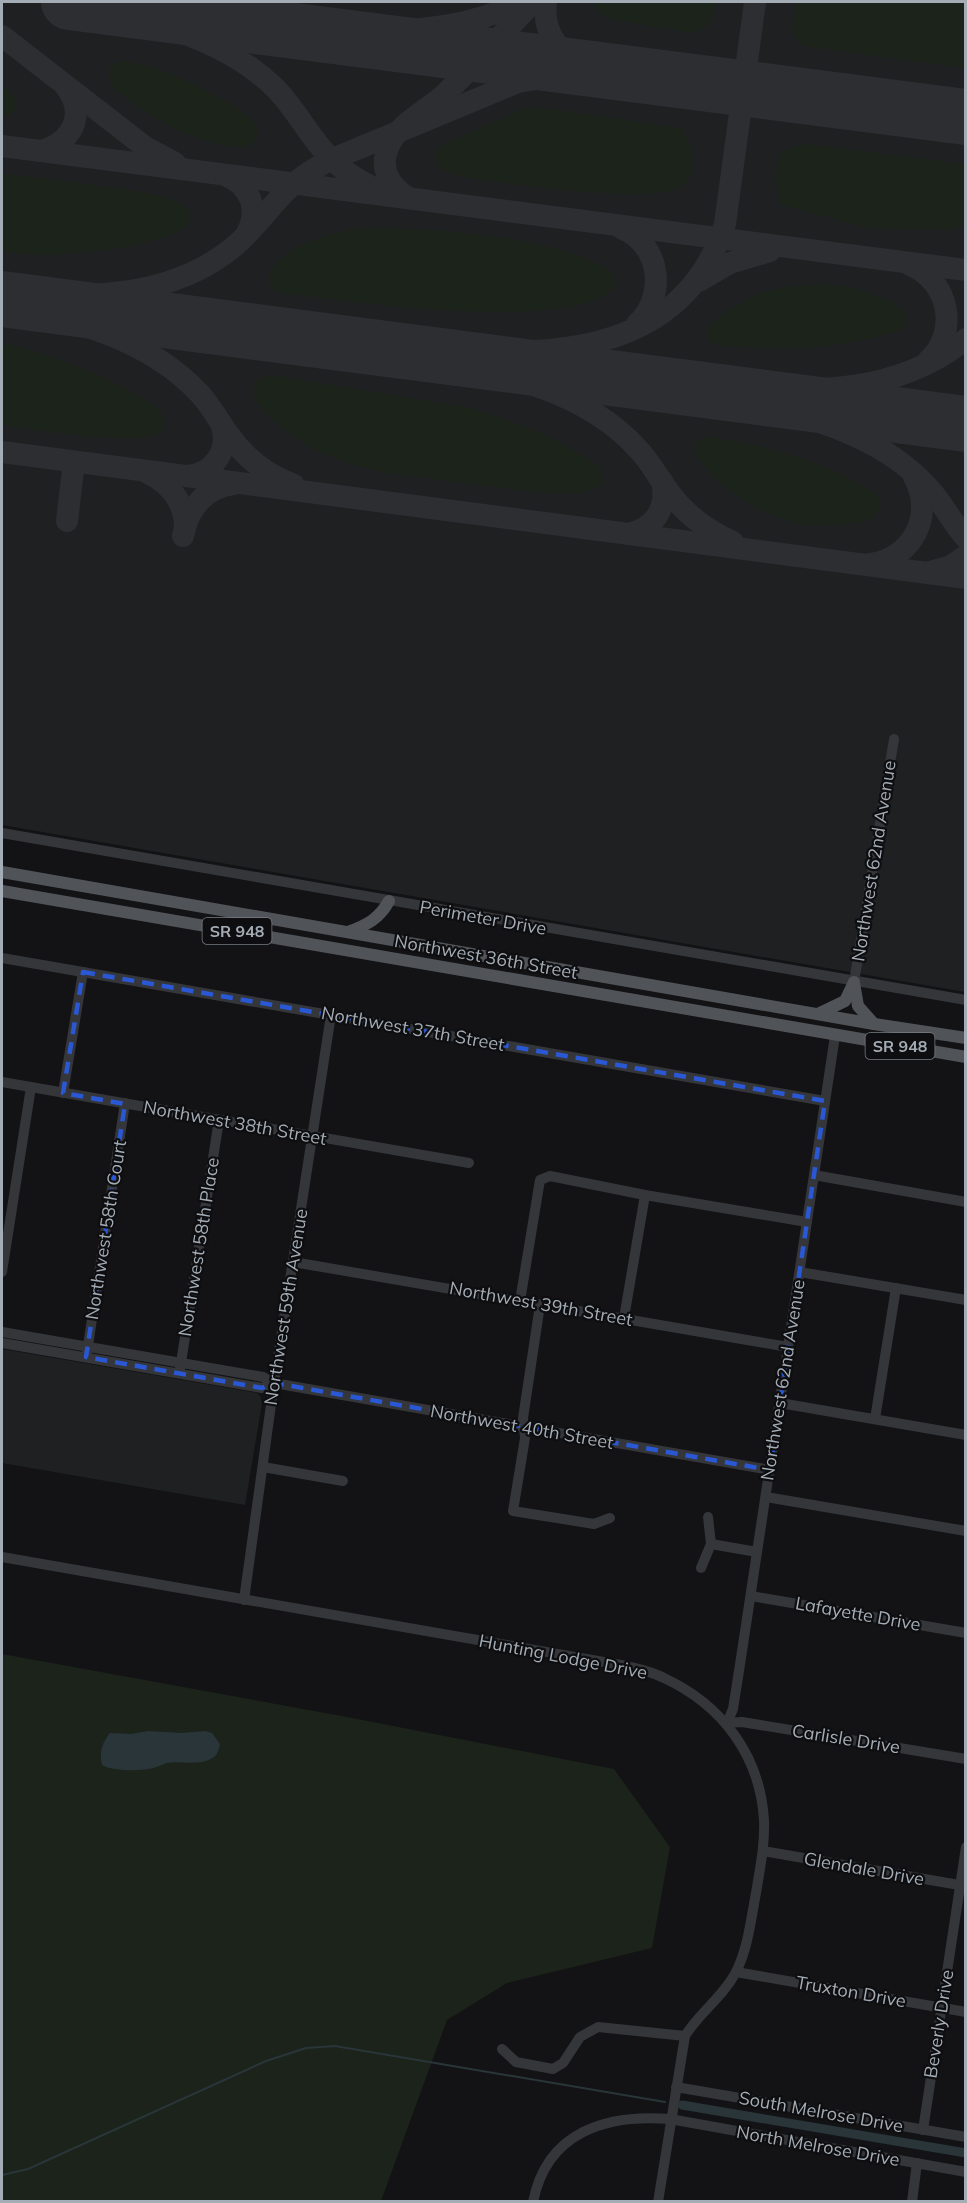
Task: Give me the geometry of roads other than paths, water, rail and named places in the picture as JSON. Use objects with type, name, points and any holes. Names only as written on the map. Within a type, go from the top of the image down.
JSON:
[{"type":"main road","name":"Northwest 36th Street","points":[[2,872],[874,1024],[966,1038]]},
{"type":"main road","points":[[81,886],[91,894],[92,906],[121,900],[157,907],[168,901]]},
{"type":"main road","name":"Northwest 36th Street","points":[[2,891],[966,1057]]},
{"type":"main road","points":[[348,932],[372,922],[381,914],[389,901]]},
{"type":"main road","points":[[222,929],[236,919],[248,915]]},
{"type":"main road","points":[[363,935],[376,947],[381,957],[388,949],[406,942]]},
{"type":"main road","points":[[586,992],[589,974]]},
{"type":"main road","points":[[818,1014],[845,1001],[854,982]]},
{"type":"main road","points":[[854,982],[858,1006],[874,1024]]},
{"type":"street","name":"Northwest 62nd Avenue","points":[[854,982],[894,739]]},
{"type":"street","name":"Perimeter Drive","points":[[2,833],[966,1000]]},
{"type":"street","name":"Northwest 37th Street","points":[[2,958],[825,1101]]},
{"type":"street","points":[[63,1093],[83,972]]},
{"type":"street","name":"Northwest 59th Avenue","points":[[244,1600],[274,1383],[331,1015]]},
{"type":"street","name":"Northwest 62nd Avenue","points":[[727,1723],[733,1709],[836,1036]]},
{"type":"street","name":"Northwest 38th Street","points":[[2,1082],[469,1163]]},
{"type":"street","points":[[2,1272],[31,1087]]},
{"type":"street","name":"Northwest 58th Court","points":[[87,1352],[125,1104]]},
{"type":"street","name":"Northwest 58th Place","points":[[180,1368],[219,1120]]},
{"type":"street","points":[[814,1175],[966,1202]]},
{"type":"street","points":[[520,1301],[540,1180],[550,1176],[645,1195],[807,1222]]},
{"type":"street","points":[[624,1318],[645,1195]]},
{"type":"street","name":"Northwest 39th Street","points":[[293,1262],[788,1347]]},
{"type":"street","points":[[800,1272],[966,1300]]},
{"type":"street","points":[[875,1419],[896,1288]]},
{"type":"street","points":[[540,1305],[523,1418],[525,1438],[513,1511],[594,1524],[610,1518]]},
{"type":"street","name":"Northwest 40th Street","points":[[2,1332],[87,1352],[180,1368],[263,1377],[274,1383],[770,1470]]},
{"type":"street","name":"Northwest 40th Street","points":[[2,1343],[87,1352]]},
{"type":"street","points":[[780,1402],[966,1435]]},
{"type":"street","points":[[262,1467],[343,1481]]},
{"type":"street","points":[[766,1497],[966,1531]]},
{"type":"street","points":[[701,1568],[711,1544],[708,1517]]},
{"type":"street","points":[[711,1544],[757,1552]]},
{"type":"street","name":"Hunting Lodge Drive","points":[[2,1557],[642,1670],[683,1688],[727,1723],[746,1755],[758,1787],[764,1820],[763,1851],[746,1944],[736,1972],[685,2036],[658,2202]]},
{"type":"street","name":"Lafayette Drive","points":[[750,1596],[966,1633]]},
{"type":"street","name":"Carlisle Drive","points":[[727,1723],[742,1722],[966,1759]]},
{"type":"street","name":"Beverly Drive","points":[[923,2130],[941,2008],[963,1886],[966,1847]]},
{"type":"street","name":"Glendale Drive","points":[[763,1851],[963,1886]]},
{"type":"street","name":"Truxton Drive","points":[[736,1972],[966,2012]]},
{"type":"street","points":[[502,2049],[516,2062],[554,2069],[580,2037],[598,2027],[685,2036]]},
{"type":"street","name":"South Melrose Drive","points":[[676,2087],[966,2137]]},
{"type":"street","points":[[533,2202],[541,2176],[551,2160],[566,2144],[585,2131],[622,2119],[644,2117],[670,2120]]},
{"type":"street","name":"North Melrose Drive","points":[[670,2120],[966,2172]]},
{"type":"street","points":[[912,2202],[917,2163]]},
{"type":"waterway","points":[[2,2175],[28,2169],[266,2061],[306,2048],[335,2046],[665,2102]]},
{"type":"waterway","points":[[682,2105],[966,2153]]}]
